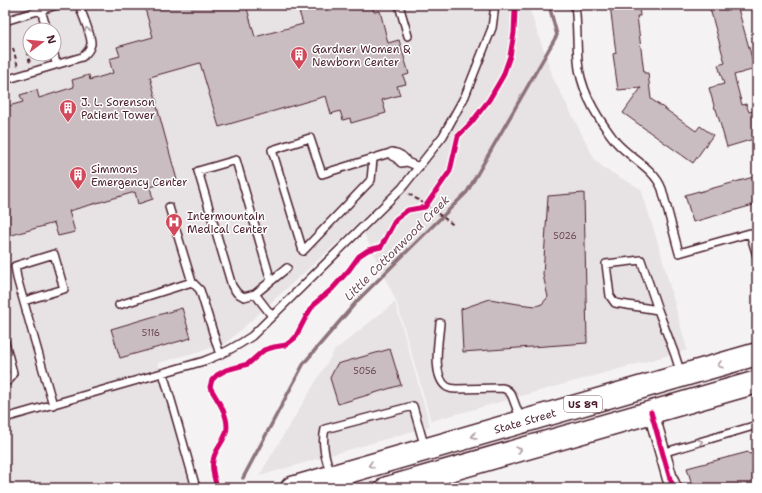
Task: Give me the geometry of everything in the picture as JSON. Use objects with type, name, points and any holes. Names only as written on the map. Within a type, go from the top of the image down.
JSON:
[{"type":"main road","name":"State Street","points":[[292,488],[333,482],[426,450],[757,354]]},
{"type":"main road","name":"US 89","points":[[395,487],[757,382]]},
{"type":"street","points":[[650,412],[671,485]]},
{"type":"lane","points":[[5,21],[57,5]]},
{"type":"lane","points":[[5,80],[86,54],[91,45],[89,33],[79,5]]},
{"type":"lane","points":[[399,5],[408,36]]},
{"type":"lane","points":[[5,418],[163,373],[220,355],[236,347],[252,336],[402,188],[443,136],[465,96],[492,28],[494,5]]},
{"type":"lane","points":[[575,5],[579,68],[589,101],[597,116],[617,143],[654,175],[659,182],[679,253],[750,232],[757,256]]},
{"type":"lane","points":[[41,10],[45,22]]},
{"type":"lane","points":[[373,159],[371,180],[303,251],[272,150],[310,138],[322,174],[392,152],[400,154],[407,162],[419,167]]},
{"type":"lane","points":[[271,281],[236,160],[198,171],[232,286],[237,293],[244,297],[255,294],[271,281],[287,268]]},
{"type":"lane","points":[[169,207],[192,282],[200,290],[220,355]]},
{"type":"lane","points":[[24,301],[64,289],[54,254],[15,266],[17,278],[53,405]]},
{"type":"lane","points":[[658,310],[615,303],[610,296],[606,264],[641,260],[682,376]]},
{"type":"lane","points":[[119,305],[192,282]]},
{"type":"lane","points":[[255,294],[272,316]]},
{"type":"lane","points":[[440,323],[437,366],[439,375],[444,384],[449,388],[456,389],[505,389],[510,392],[522,422]]},
{"type":"lane","points":[[5,342],[13,373],[10,379],[5,383]]},
{"type":"lane","points":[[163,373],[196,488]]},
{"type":"lane","points":[[333,482],[325,456],[323,436],[325,429],[412,406],[426,450]]},
{"type":"lane","points":[[662,453],[757,425]]},
{"type":"path","points":[[13,48],[18,67]]},
{"type":"path","points":[[408,193],[455,226]]},
{"type":"path","points":[[419,208],[425,207],[430,199]]},
{"type":"shaded area","name":"Intermountain Medical Center","points":[[5,5],[528,5],[554,80],[595,160],[605,169],[641,189],[660,250],[687,350],[431,421],[397,303],[359,223],[225,344],[158,363],[197,488],[5,488]]},
{"type":"shaded area","points":[[395,302],[430,426],[259,476],[335,350]]},
{"type":"building","points":[[144,5],[246,5],[255,37],[303,24],[297,5],[372,5],[374,12],[380,11],[388,43],[399,40],[409,74],[403,76],[406,84],[397,86],[400,95],[382,100],[386,113],[351,123],[350,118],[343,120],[340,111],[331,114],[326,96],[219,127],[200,63],[150,77],[177,180],[150,187],[153,199],[138,204],[135,192],[69,211],[75,232],[58,236],[54,223],[5,237],[5,107],[23,102],[20,95],[37,90],[39,98],[74,87],[72,80],[89,75],[90,80],[113,73],[109,59],[120,56],[117,47],[153,37]]},
{"type":"building","points":[[610,5],[639,5],[640,16],[637,16],[644,73],[648,73],[651,99],[696,131],[700,126],[713,135],[693,163],[623,113],[641,88],[618,90],[613,54],[616,53]]},
{"type":"building","points":[[709,5],[737,5],[755,69],[734,75],[742,105],[746,104],[749,112],[757,110],[757,138],[727,147],[709,88],[724,84],[718,65],[725,63]]},
{"type":"building","points":[[757,176],[757,204],[693,222],[685,195]]},
{"type":"building","points":[[584,193],[587,343],[463,352],[461,309],[490,299],[536,306],[542,304],[548,297],[543,275],[548,196]]},
{"type":"building","points":[[182,308],[191,338],[120,358],[111,329]]},
{"type":"building","points":[[390,349],[401,385],[338,404],[330,378],[337,364]]},
{"type":"building","points":[[748,452],[749,454],[757,452],[757,488],[693,488],[687,468]]},
{"type":"waterway","name":"Little Cottonwood Creek","points":[[243,478],[304,363],[358,300],[467,192],[557,35],[549,5]]},
{"type":"cycle path","points":[[217,488],[213,471],[213,461],[225,436],[227,422],[223,411],[210,387],[212,380],[226,370],[248,364],[264,350],[286,345],[295,338],[314,304],[332,289],[359,256],[368,250],[381,247],[396,219],[408,210],[425,207],[450,171],[458,136],[471,123],[489,100],[503,76],[510,56],[514,33],[514,5]]},
{"type":"cycle path","points":[[651,412],[670,479],[674,488]]},
{"type":"place","name":"Gardner Women & Newborn Center","points":[[299,70]]},
{"type":"place","name":"J. L. Sorenson Patient Tower","points":[[68,123]]},
{"type":"place","name":"Simmons Emergency Center","points":[[78,190]]},
{"type":"place","name":"Intermountain Medical Center","points":[[174,237]]}]
